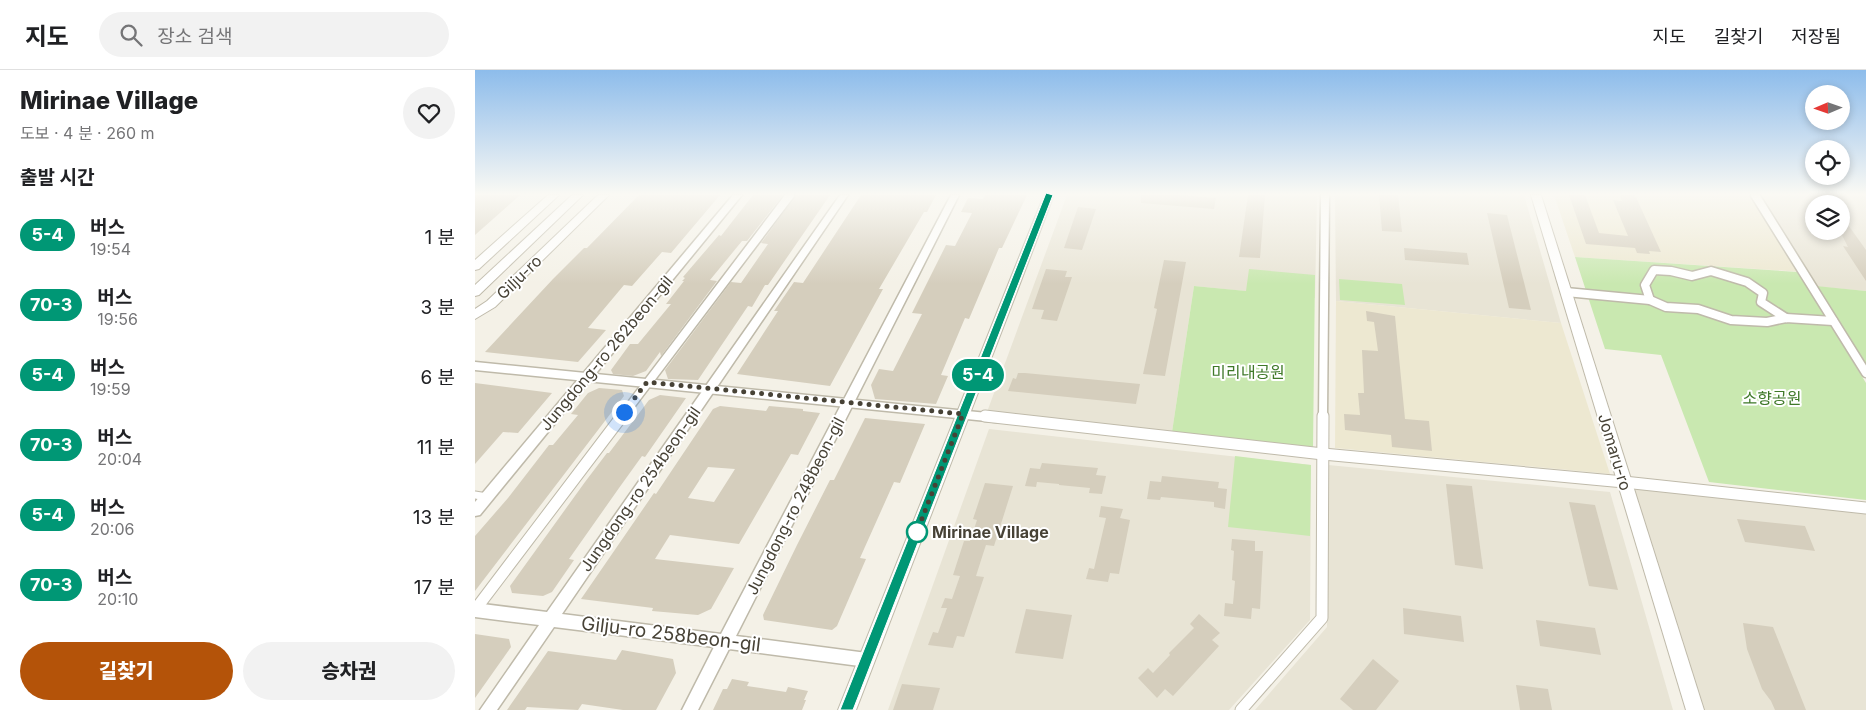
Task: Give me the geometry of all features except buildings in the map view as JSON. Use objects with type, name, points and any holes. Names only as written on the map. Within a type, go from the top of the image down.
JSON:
[{"type":"street","points":[[475,266],[520,225]]},
{"type":"street","name":"Gilju-ro","points":[[475,292],[546,225]]},
{"type":"street","name":"Gilju-ro","points":[[475,315],[491,304],[573,225]]},
{"type":"street","name":"Jungdong-ro 262beon-gil","points":[[475,511],[712,225]]},
{"type":"street","points":[[475,610],[767,225]]},
{"type":"street","name":"Jungdong-ro 254beon-gil","points":[[488,710],[823,225]]},
{"type":"street","name":"Jungdong-ro 248beon-gil","points":[[690,710],[940,225]]},
{"type":"street","points":[[847,710],[1037,225]]},
{"type":"street","points":[[1241,710],[1322,618],[1325,225]]},
{"type":"street","name":"Jomaru-ro","points":[[1545,225],[1695,710]]},
{"type":"street","points":[[1773,225],[1866,373]]},
{"type":"street","points":[[1650,300],[1645,285],[1654,270],[1671,271],[1692,276],[1711,271],[1724,274],[1755,287],[1763,293],[1761,302],[1786,318]]},
{"type":"street","points":[[1566,292],[1650,300],[1666,307],[1698,310],[1731,320],[1767,322],[1786,318],[1833,321]]},
{"type":"street","points":[[475,366],[849,402],[1323,454],[1624,482],[1866,508]]},
{"type":"street","name":"Gilju-ro 258beon-gil","points":[[475,610],[726,640],[867,660]]},
{"type":"lane","points":[[475,495],[487,496]]},
{"type":"shaded area","points":[[1056,225],[1316,225],[1315,298],[1194,286],[1172,432],[987,412]]},
{"type":"shaded area","points":[[1335,225],[1533,225],[1561,323],[1336,301]]},
{"type":"shaded area","points":[[1564,225],[1774,225],[1803,272],[1575,257]]},
{"type":"shaded area","points":[[1774,225],[1805,225],[1805,240],[1850,240],[1850,225],[1866,225],[1866,291],[1812,286]]},
{"type":"shaded area","points":[[1336,301],[1561,323],[1610,474],[1335,448]]},
{"type":"shaded area","points":[[989,429],[1311,465],[1310,620],[1229,710],[888,710]]},
{"type":"shaded area","points":[[1328,465],[1610,492],[1673,710],[1255,710],[1327,627]]},
{"type":"shaded area","points":[[1624,482],[1866,508],[1866,710],[1695,710]]},
{"type":"green space","name":"소향공원","points":[[1575,257],[1798,272],[1866,383],[1866,500],[1709,482],[1661,355],[1605,349]]},
{"type":"green space","name":"미리내공원","points":[[1249,269],[1315,275],[1313,448],[1172,432],[1194,286],[1246,291]]},
{"type":"green space","points":[[1339,279],[1402,284],[1405,305],[1340,300]]},
{"type":"green space","points":[[1816,286],[1866,291],[1866,367]]},
{"type":"green space","points":[[1235,456],[1311,465],[1310,536],[1228,527]]},
{"type":"bus line","name":"5-4","points":[[847,710],[1037,225]]},
{"type":"place","name":"Mirinae Village","points":[[917,532]]},
{"type":"route","points":[[624,412],[647,382],[963,414],[914,539],[917,532]]}]
